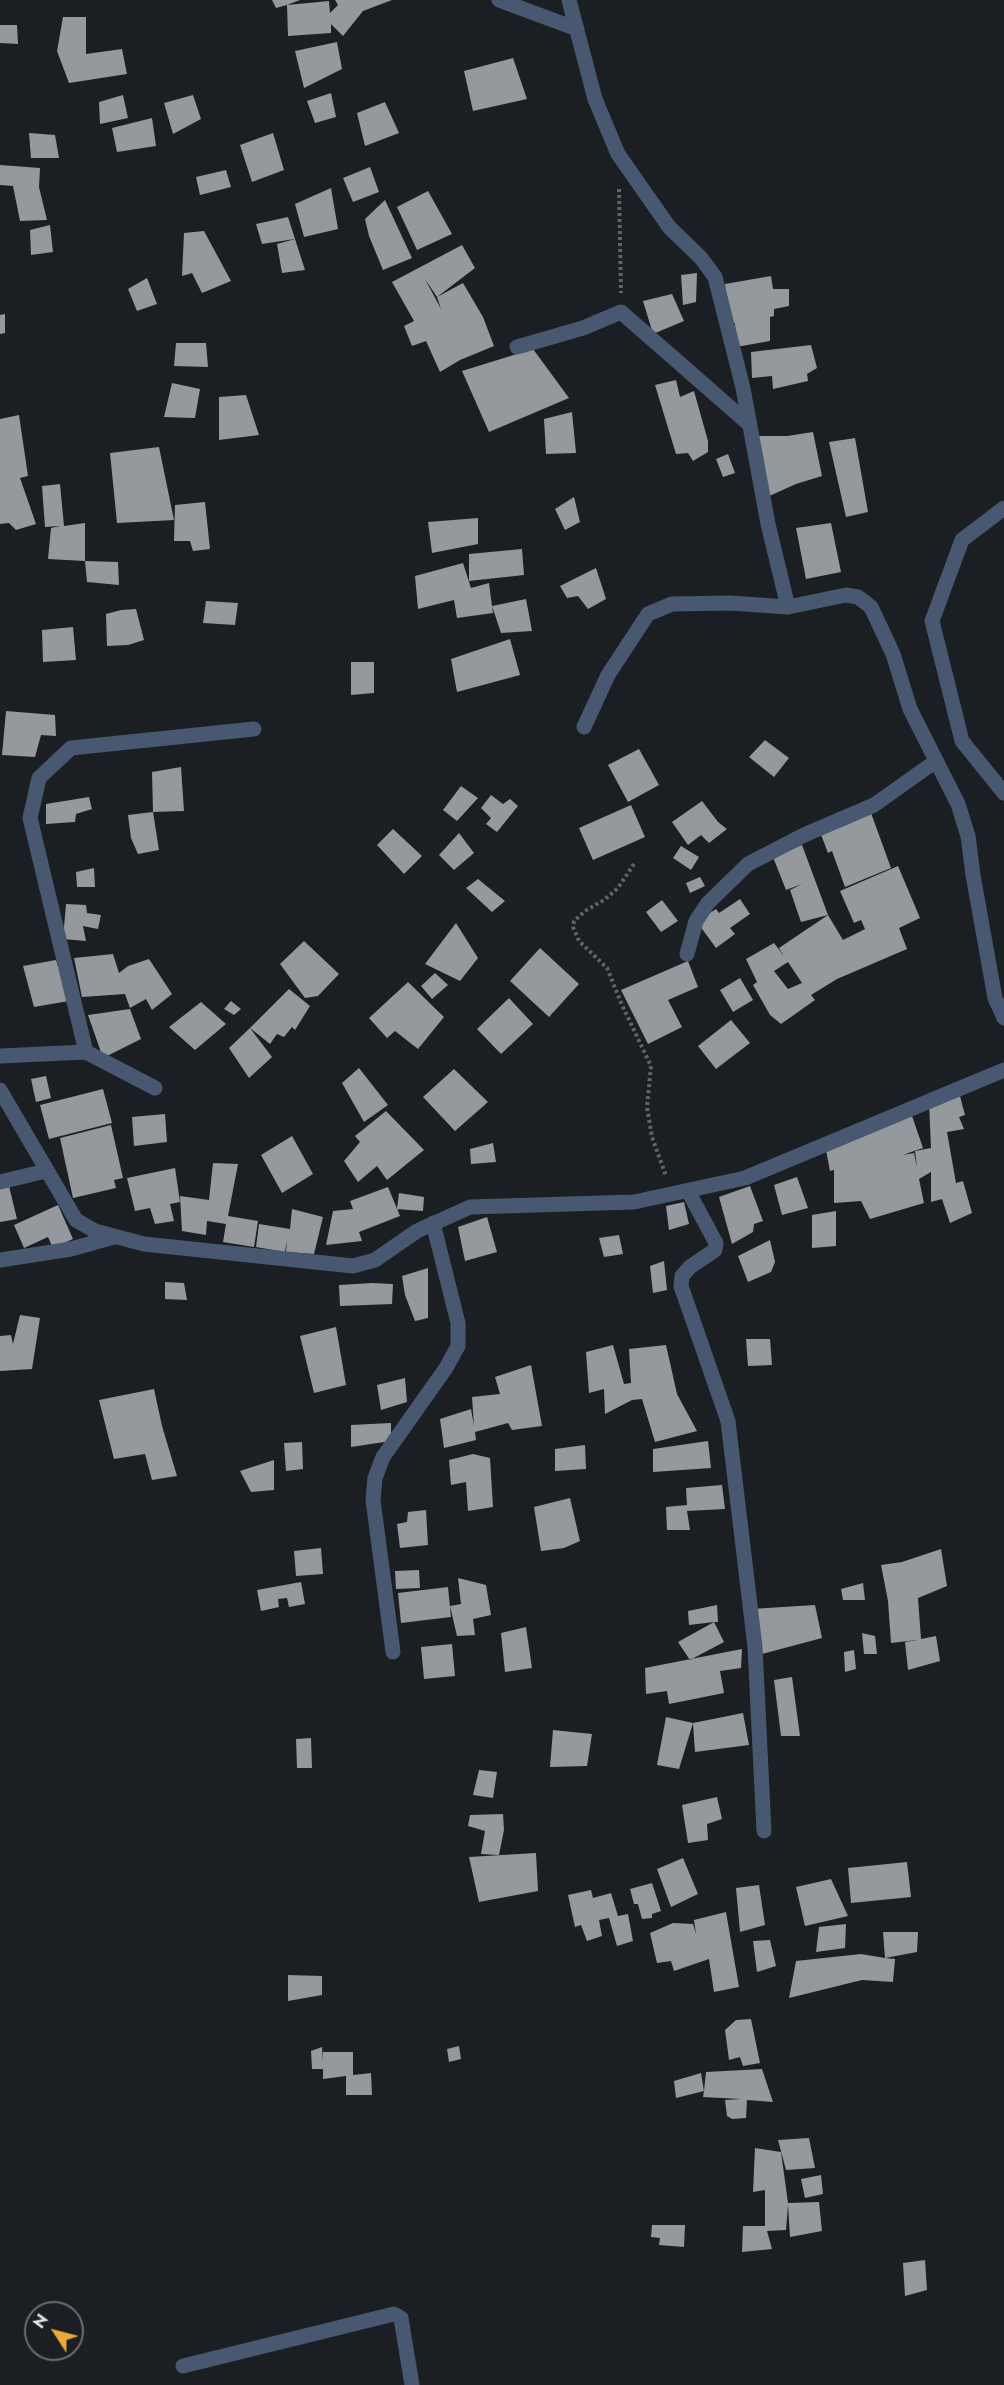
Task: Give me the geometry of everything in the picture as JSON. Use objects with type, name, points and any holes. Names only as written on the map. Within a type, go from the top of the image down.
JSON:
[{"type":"street","points":[[499,0],[578,28]]},
{"type":"street","points":[[569,0],[595,99],[618,154],[669,227],[701,258],[715,278],[743,388],[768,524],[788,607]]},
{"type":"street","points":[[517,347],[583,328],[621,312],[749,424]]},
{"type":"street","points":[[1004,508],[962,540],[932,621],[962,741],[1004,794]]},
{"type":"street","points":[[584,727],[608,675],[648,614],[672,604],[730,603],[788,607],[846,595],[858,597],[871,607],[893,654],[910,709],[958,804],[968,836],[995,998],[1004,1018]]},
{"type":"street","points":[[86,1052],[30,818],[39,778],[71,748],[254,729]]},
{"type":"street","points":[[687,954],[696,921],[708,903],[748,864],[804,835],[874,805],[936,761]]},
{"type":"street","points":[[0,1056],[86,1052],[155,1088]]},
{"type":"street","points":[[0,1090],[76,1220],[95,1231],[144,1244],[353,1266],[375,1260],[417,1231],[470,1207],[634,1202],[745,1178],[1004,1071]]},
{"type":"street","points":[[0,1182],[46,1171]]},
{"type":"street","points":[[688,1191],[716,1244],[715,1250],[690,1267],[682,1276],[681,1286],[728,1421],[754,1647],[764,1831]]},
{"type":"street","points":[[393,1652],[373,1500],[375,1478],[383,1457],[446,1368],[458,1346],[458,1323],[433,1223]]},
{"type":"street","points":[[0,1260],[71,1249],[114,1237]]},
{"type":"street","points":[[183,2366],[394,2314],[401,2318],[412,2385]]},
{"type":"path","points":[[619,188],[621,312]]},
{"type":"path","points":[[634,864],[618,888],[604,900],[585,910],[574,921],[573,927],[579,941],[608,968],[622,1005],[651,1066],[647,1107],[652,1137],[672,1194]]},
{"type":"building","points":[[272,0],[300,0],[276,8]]},
{"type":"building","points":[[335,0],[392,0],[363,11],[343,36],[331,24],[331,33],[288,36],[287,5],[329,1],[330,13],[338,5]]},
{"type":"building","points":[[63,17],[86,17],[86,54],[122,49],[127,74],[69,83],[57,51]]},
{"type":"building","points":[[0,25],[17,25],[18,44],[0,43]]},
{"type":"building","points":[[337,42],[342,69],[304,88],[295,51]]},
{"type":"building","points":[[513,58],[527,99],[473,111],[464,71]]},
{"type":"building","points":[[331,93],[336,117],[315,123],[307,101]]},
{"type":"building","points":[[123,95],[128,118],[100,124],[99,102]]},
{"type":"building","points":[[193,95],[201,119],[173,134],[164,103]]},
{"type":"building","points":[[385,102],[399,133],[365,146],[357,113]]},
{"type":"building","points":[[152,118],[156,146],[117,152],[112,128]]},
{"type":"building","points":[[29,133],[55,135],[59,158],[31,158]]},
{"type":"building","points":[[273,133],[284,170],[252,182],[240,145]]},
{"type":"building","points":[[0,165],[40,168],[39,187],[47,220],[20,221],[13,186],[0,185]]},
{"type":"building","points":[[370,167],[379,192],[353,202],[343,178]]},
{"type":"building","points":[[226,170],[231,187],[200,195],[196,177]]},
{"type":"building","points":[[331,188],[338,229],[304,237],[295,204]]},
{"type":"building","points":[[428,191],[452,234],[417,250],[397,207]]},
{"type":"building","points":[[385,200],[412,258],[383,270],[369,236],[365,219]]},
{"type":"building","points":[[288,217],[295,239],[262,244],[256,224]]},
{"type":"building","points":[[50,225],[53,252],[31,255],[30,230]]},
{"type":"building","points":[[204,231],[231,281],[202,293],[192,273],[182,276],[184,233]]},
{"type":"building","points":[[295,239],[305,270],[282,273],[277,244]]},
{"type":"building","points":[[462,245],[475,268],[437,297],[463,283],[483,317],[494,346],[460,360],[440,372],[426,341],[412,346],[404,326],[414,321],[392,282]],"holes":[[[425,279],[437,297],[441,309]]]},
{"type":"building","points":[[697,273],[696,302],[683,305],[681,275]]},
{"type":"building","points":[[771,276],[773,289],[789,289],[789,306],[774,309],[774,316],[770,317],[770,341],[736,347],[735,323],[729,324],[725,284]]},
{"type":"building","points":[[147,278],[157,304],[137,311],[128,289]]},
{"type":"building","points":[[672,294],[684,321],[653,334],[643,301]]},
{"type":"building","points":[[5,314],[5,333],[0,334],[0,315]]},
{"type":"building","points":[[176,343],[206,343],[208,367],[174,366]]},
{"type":"building","points":[[811,345],[817,368],[807,374],[808,381],[773,389],[772,376],[752,378],[751,352]]},
{"type":"building","points":[[533,349],[569,398],[489,432],[462,371]]},
{"type":"building","points":[[676,380],[680,397],[694,391],[708,441],[708,452],[693,461],[688,453],[676,454],[655,385]]},
{"type":"building","points":[[172,383],[200,389],[195,418],[164,417]]},
{"type":"building","points":[[246,395],[259,435],[219,440],[219,397]]},
{"type":"building","points":[[572,412],[576,453],[546,454],[544,419]]},
{"type":"building","points":[[19,415],[28,476],[20,478],[36,524],[16,530],[9,523],[0,524],[0,419]]},
{"type":"building","points":[[813,432],[822,476],[796,484],[767,497],[757,436],[787,436]]},
{"type":"building","points":[[855,438],[868,512],[846,517],[829,442]]},
{"type":"building","points":[[159,447],[174,520],[117,523],[110,453]]},
{"type":"building","points":[[728,454],[735,473],[723,477],[716,459]]},
{"type":"building","points":[[60,484],[64,526],[85,523],[85,561],[48,559],[51,528],[60,526],[45,527],[42,486]]},
{"type":"building","points":[[574,497],[580,522],[565,530],[555,509]]},
{"type":"building","points":[[205,502],[210,549],[193,551],[190,541],[174,541],[175,505]]},
{"type":"building","points":[[478,518],[478,544],[432,553],[428,522]]},
{"type":"building","points":[[831,523],[841,572],[806,579],[796,528]]},
{"type":"building","points":[[522,549],[524,575],[469,581],[469,554]]},
{"type":"building","points":[[85,561],[118,562],[119,585],[87,582]]},
{"type":"building","points":[[463,563],[471,588],[489,583],[493,613],[457,618],[454,600],[418,609],[415,576]]},
{"type":"building","points":[[596,568],[606,599],[588,609],[578,596],[567,598],[560,586]]},
{"type":"building","points":[[526,599],[532,631],[501,633],[492,606]]},
{"type":"building","points":[[206,601],[238,603],[235,625],[203,623]]},
{"type":"building","points":[[136,609],[144,640],[128,645],[107,646],[106,614]]},
{"type":"building","points":[[73,627],[76,660],[43,662],[42,630]]},
{"type":"building","points":[[510,639],[520,675],[457,692],[451,659]]},
{"type":"building","points":[[351,662],[374,662],[374,693],[351,695]]},
{"type":"building","points":[[6,711],[55,715],[56,736],[41,735],[35,757],[2,755]]},
{"type":"building","points":[[765,740],[789,758],[774,777],[749,757]]},
{"type":"building","points":[[639,749],[659,785],[628,802],[608,765]]},
{"type":"building","points":[[181,767],[184,811],[153,812],[152,772]]},
{"type":"building","points":[[461,786],[478,798],[457,821],[443,810]]},
{"type":"building","points":[[491,795],[503,804],[510,799],[518,806],[497,832],[486,824],[491,818],[481,808]]},
{"type":"building","points":[[89,797],[92,809],[76,814],[75,822],[46,824],[46,804]]},
{"type":"building","points":[[702,801],[718,822],[727,829],[709,843],[701,835],[688,845],[672,822]]},
{"type":"building","points":[[631,805],[645,837],[593,860],[579,828]]},
{"type":"building","points":[[153,812],[159,850],[138,854],[131,838],[128,815]]},
{"type":"building","points":[[871,813],[891,868],[845,887],[832,851],[828,853],[820,832]]},
{"type":"building","points":[[393,829],[422,856],[404,874],[377,845]]},
{"type":"building","points":[[459,833],[474,853],[454,870],[439,855]]},
{"type":"building","points":[[802,845],[828,915],[801,922],[790,890],[802,884],[786,890],[773,857]]},
{"type":"building","points":[[681,846],[699,857],[691,870],[673,858]]},
{"type":"building","points":[[898,866],[920,918],[899,928],[907,949],[837,979],[811,995],[815,1000],[781,1024],[770,1015],[753,985],[757,982],[746,959],[774,943],[784,956],[779,948],[828,915],[843,940],[865,929],[861,920],[854,923],[840,891]],"holes":[[[788,962],[802,983],[788,989],[774,971]]]},
{"type":"building","points":[[94,868],[95,887],[77,887],[76,872]]},
{"type":"building","points":[[700,877],[705,886],[690,893],[686,883]]},
{"type":"building","points":[[478,879],[505,901],[492,912],[466,888]]},
{"type":"building","points":[[740,899],[750,914],[730,928],[735,934],[716,948],[697,922],[716,909],[719,913]]},
{"type":"building","points":[[662,900],[678,921],[661,932],[646,912]]},
{"type":"building","points":[[66,904],[86,905],[87,913],[101,915],[98,929],[83,926],[86,941],[63,939]]},
{"type":"building","points":[[456,923],[478,958],[460,981],[425,964]]},
{"type":"building","points":[[304,941],[339,974],[318,996],[305,998],[280,964]]},
{"type":"building","points":[[540,948],[579,984],[549,1017],[510,981]]},
{"type":"building","points":[[113,954],[119,973],[128,966],[149,959],[172,994],[152,1010],[146,999],[130,1008],[125,994],[82,997],[74,958]]},
{"type":"building","points":[[56,960],[69,1001],[34,1007],[23,966]]},
{"type":"building","points":[[688,961],[698,987],[668,1000],[682,1027],[648,1044],[621,990]]},
{"type":"building","points":[[435,973],[448,985],[432,999],[421,986]]},
{"type":"building","points":[[740,978],[753,1000],[733,1012],[720,990]]},
{"type":"building","points":[[408,982],[444,1017],[418,1049],[395,1031],[387,1038],[369,1018]]},
{"type":"building","points":[[289,989],[310,1006],[295,1030],[292,1027],[284,1037],[277,1034],[270,1044],[250,1028]]},
{"type":"building","points":[[509,998],[533,1024],[501,1054],[477,1029]]},
{"type":"building","points":[[231,1001],[241,1009],[234,1015],[224,1009]]},
{"type":"building","points":[[201,1002],[226,1024],[195,1050],[169,1027]]},
{"type":"building","points":[[130,1009],[141,1039],[103,1058],[88,1015]]},
{"type":"building","points":[[731,1020],[750,1043],[716,1069],[698,1046]]},
{"type":"building","points":[[250,1028],[272,1057],[249,1078],[229,1048]]},
{"type":"building","points":[[359,1068],[388,1105],[364,1122],[342,1083]]},
{"type":"building","points":[[454,1069],[488,1102],[455,1131],[423,1097]]},
{"type":"building","points":[[46,1076],[51,1098],[36,1102],[31,1079]]},
{"type":"building","points":[[103,1089],[112,1123],[49,1139],[40,1105]]},
{"type":"building","points":[[960,1096],[965,1115],[959,1117],[964,1129],[947,1132],[956,1183],[963,1181],[972,1213],[950,1223],[942,1199],[931,1202],[931,1172],[919,1179],[924,1203],[870,1219],[861,1201],[834,1203],[834,1170],[830,1171],[825,1145],[911,1113],[923,1148],[903,1155],[914,1153],[917,1168],[915,1151],[931,1148],[929,1102]]},
{"type":"building","points":[[386,1111],[424,1150],[387,1180],[377,1166],[358,1182],[344,1161],[360,1142],[355,1136]]},
{"type":"building","points":[[165,1114],[167,1142],[134,1146],[132,1117]]},
{"type":"building","points":[[111,1125],[123,1178],[114,1180],[116,1188],[73,1198],[60,1138]]},
{"type":"building","points":[[292,1136],[313,1174],[282,1193],[261,1155]]},
{"type":"building","points":[[493,1143],[496,1162],[471,1164],[470,1149]]},
{"type":"building","points":[[213,1163],[238,1164],[228,1216],[258,1221],[254,1247],[223,1242],[226,1224],[207,1221],[206,1235],[182,1231],[180,1196],[209,1200]]},
{"type":"building","points":[[175,1168],[180,1202],[170,1204],[174,1221],[155,1224],[150,1208],[135,1211],[127,1178]]},
{"type":"building","points":[[797,1177],[808,1208],[782,1215],[774,1185]]},
{"type":"building","points":[[9,1186],[17,1219],[0,1222],[0,1188]]},
{"type":"building","points":[[750,1186],[763,1221],[754,1224],[753,1232],[732,1244],[719,1197]]},
{"type":"building","points":[[388,1187],[400,1216],[359,1232],[362,1241],[326,1245],[333,1211],[353,1209],[350,1201]]},
{"type":"building","points":[[399,1193],[424,1197],[423,1211],[397,1209]]},
{"type":"building","points":[[684,1202],[689,1224],[669,1230],[666,1206]]},
{"type":"building","points":[[58,1205],[73,1239],[53,1248],[48,1237],[24,1248],[14,1225]]},
{"type":"building","points":[[292,1209],[323,1217],[314,1254],[286,1252],[287,1240],[285,1252],[256,1247],[259,1224],[290,1229]]},
{"type":"building","points":[[836,1211],[836,1246],[812,1248],[812,1215]]},
{"type":"building","points":[[487,1217],[497,1252],[465,1261],[458,1227]]},
{"type":"building","points":[[619,1235],[623,1254],[604,1257],[599,1238]]},
{"type":"building","points":[[770,1240],[775,1262],[771,1272],[748,1282],[738,1256]]},
{"type":"building","points":[[664,1261],[667,1290],[653,1293],[650,1266]]},
{"type":"building","points":[[428,1268],[428,1318],[415,1321],[405,1295],[402,1276]]},
{"type":"building","points":[[165,1282],[184,1283],[187,1300],[165,1299]]},
{"type":"building","points":[[393,1284],[392,1304],[340,1306],[339,1285]]},
{"type":"building","points":[[20,1315],[40,1318],[32,1369],[0,1371],[0,1336],[11,1335],[13,1344]]},
{"type":"building","points":[[336,1327],[346,1385],[314,1393],[300,1336]]},
{"type":"building","points":[[746,1339],[770,1339],[772,1365],[748,1366]]},
{"type":"building","points":[[613,1345],[624,1384],[631,1383],[629,1349],[666,1345],[677,1394],[697,1431],[655,1442],[642,1399],[632,1400],[605,1414],[604,1389],[589,1393],[586,1352]]},
{"type":"building","points":[[531,1365],[542,1426],[512,1430],[508,1423],[475,1432],[476,1440],[444,1448],[440,1419],[471,1409],[474,1426],[472,1397],[500,1394],[495,1377]]},
{"type":"building","points":[[405,1378],[407,1402],[381,1410],[377,1385]]},
{"type":"building","points":[[154,1389],[177,1476],[152,1480],[145,1454],[114,1459],[99,1400]]},
{"type":"building","points":[[391,1423],[391,1441],[351,1447],[351,1425]]},
{"type":"building","points":[[708,1441],[711,1468],[653,1472],[653,1449]]},
{"type":"building","points":[[302,1442],[303,1469],[286,1471],[284,1443]]},
{"type":"building","points":[[585,1445],[586,1469],[555,1471],[555,1449]]},
{"type":"building","points":[[473,1454],[490,1458],[493,1507],[468,1511],[466,1482],[451,1485],[449,1460]]},
{"type":"building","points":[[274,1460],[274,1490],[251,1492],[240,1471]]},
{"type":"building","points":[[722,1485],[725,1509],[687,1511],[690,1530],[667,1530],[666,1507],[687,1505],[686,1488]]},
{"type":"building","points":[[570,1498],[580,1541],[564,1548],[541,1551],[534,1507]]},
{"type":"building","points":[[426,1510],[428,1545],[400,1548],[397,1524],[407,1522],[408,1512]]},
{"type":"building","points":[[321,1548],[323,1574],[296,1576],[294,1551]]},
{"type":"building","points":[[941,1549],[947,1586],[918,1598],[921,1639],[936,1636],[940,1661],[908,1670],[905,1642],[917,1640],[891,1643],[888,1601],[881,1565],[902,1562]]},
{"type":"building","points":[[419,1570],[420,1588],[396,1589],[395,1571]]},
{"type":"building","points":[[458,1578],[486,1585],[491,1615],[473,1619],[475,1635],[457,1636],[450,1606],[461,1604]]},
{"type":"building","points":[[301,1582],[305,1604],[289,1607],[287,1598],[278,1599],[279,1607],[261,1611],[257,1590]]},
{"type":"building","points":[[863,1583],[865,1600],[843,1600],[841,1589]]},
{"type":"building","points":[[448,1587],[451,1617],[401,1623],[398,1593]]},
{"type":"building","points":[[717,1605],[718,1622],[689,1625],[688,1611]]},
{"type":"building","points":[[815,1605],[822,1638],[762,1654],[751,1609]]},
{"type":"building","points":[[714,1622],[724,1642],[690,1660],[678,1642]]},
{"type":"building","points":[[526,1627],[532,1668],[505,1672],[501,1633]]},
{"type":"building","points":[[862,1633],[875,1636],[877,1654],[864,1654]]},
{"type":"building","points":[[452,1644],[455,1676],[424,1679],[421,1647]]},
{"type":"building","points":[[742,1649],[741,1668],[720,1671],[724,1693],[669,1704],[667,1691],[646,1694],[645,1668]]},
{"type":"building","points":[[854,1650],[856,1669],[845,1672],[844,1652]]},
{"type":"building","points":[[792,1677],[800,1736],[781,1736],[774,1680]]},
{"type":"building","points":[[743,1713],[749,1745],[695,1752],[693,1723]]},
{"type":"building","points":[[666,1717],[693,1723],[679,1769],[657,1765]]},
{"type":"building","points":[[553,1730],[592,1734],[587,1766],[550,1767]]},
{"type":"building","points":[[311,1738],[312,1768],[297,1768],[296,1739]]},
{"type":"building","points":[[479,1770],[497,1772],[493,1798],[473,1795]]},
{"type":"building","points":[[717,1797],[722,1819],[707,1824],[708,1840],[688,1843],[682,1805]]},
{"type":"building","points":[[503,1814],[504,1830],[499,1855],[481,1854],[485,1831],[468,1826],[470,1815]]},
{"type":"building","points":[[536,1853],[538,1891],[479,1902],[469,1857]]},
{"type":"building","points":[[683,1858],[698,1894],[671,1907],[657,1869]]},
{"type":"building","points":[[907,1862],[911,1897],[851,1903],[848,1868]]},
{"type":"building","points":[[831,1879],[848,1916],[805,1926],[796,1887]]},
{"type":"building","points":[[652,1883],[661,1911],[652,1914],[652,1918],[642,1919],[638,1904],[634,1904],[630,1889]]},
{"type":"building","points":[[759,1885],[765,1925],[740,1932],[736,1888]]},
{"type":"building","points":[[591,1890],[593,1898],[611,1893],[618,1916],[628,1914],[633,1941],[617,1946],[609,1918],[599,1920],[602,1936],[587,1941],[581,1925],[575,1927],[568,1895]]},
{"type":"building","points":[[726,1912],[739,1987],[714,1992],[709,1959],[674,1971],[671,1961],[657,1963],[650,1933],[673,1923],[693,1924],[696,1934],[694,1920]]},
{"type":"building","points":[[846,1924],[845,1948],[816,1952],[819,1927]]},
{"type":"building","points":[[883,1932],[918,1932],[917,1952],[885,1958]]},
{"type":"building","points":[[770,1940],[776,1966],[757,1972],[753,1941]]},
{"type":"building","points":[[861,1954],[895,1959],[893,1982],[862,1980],[789,1998],[796,1961]]},
{"type":"building","points":[[288,1975],[322,1976],[322,1995],[288,2001]]},
{"type":"building","points":[[751,2019],[760,2063],[743,2066],[740,2057],[729,2060],[725,2030],[736,2020]]},
{"type":"building","points":[[459,2046],[461,2059],[449,2062],[447,2049]]},
{"type":"building","points":[[322,2047],[323,2061],[323,2052],[353,2052],[353,2075],[371,2073],[372,2095],[346,2095],[346,2076],[323,2079],[323,2069],[312,2069],[311,2051]]},
{"type":"building","points":[[762,2069],[773,2102],[747,2100],[746,2118],[732,2119],[727,2116],[725,2100],[741,2099],[703,2097],[706,2072]]},
{"type":"building","points":[[701,2073],[704,2091],[676,2098],[674,2081]]},
{"type":"building","points":[[809,2138],[815,2168],[786,2170],[778,2140]]},
{"type":"building","points":[[755,2148],[781,2152],[788,2203],[819,2202],[822,2231],[790,2237],[788,2205],[786,2230],[767,2231],[772,2249],[742,2252],[743,2226],[765,2226],[765,2190],[753,2192]]},
{"type":"building","points":[[821,2175],[823,2194],[805,2198],[801,2179]]},
{"type":"building","points":[[652,2225],[685,2225],[684,2247],[659,2245],[660,2238],[651,2237]]},
{"type":"building","points":[[925,2260],[927,2290],[905,2296],[903,2263]]}]
